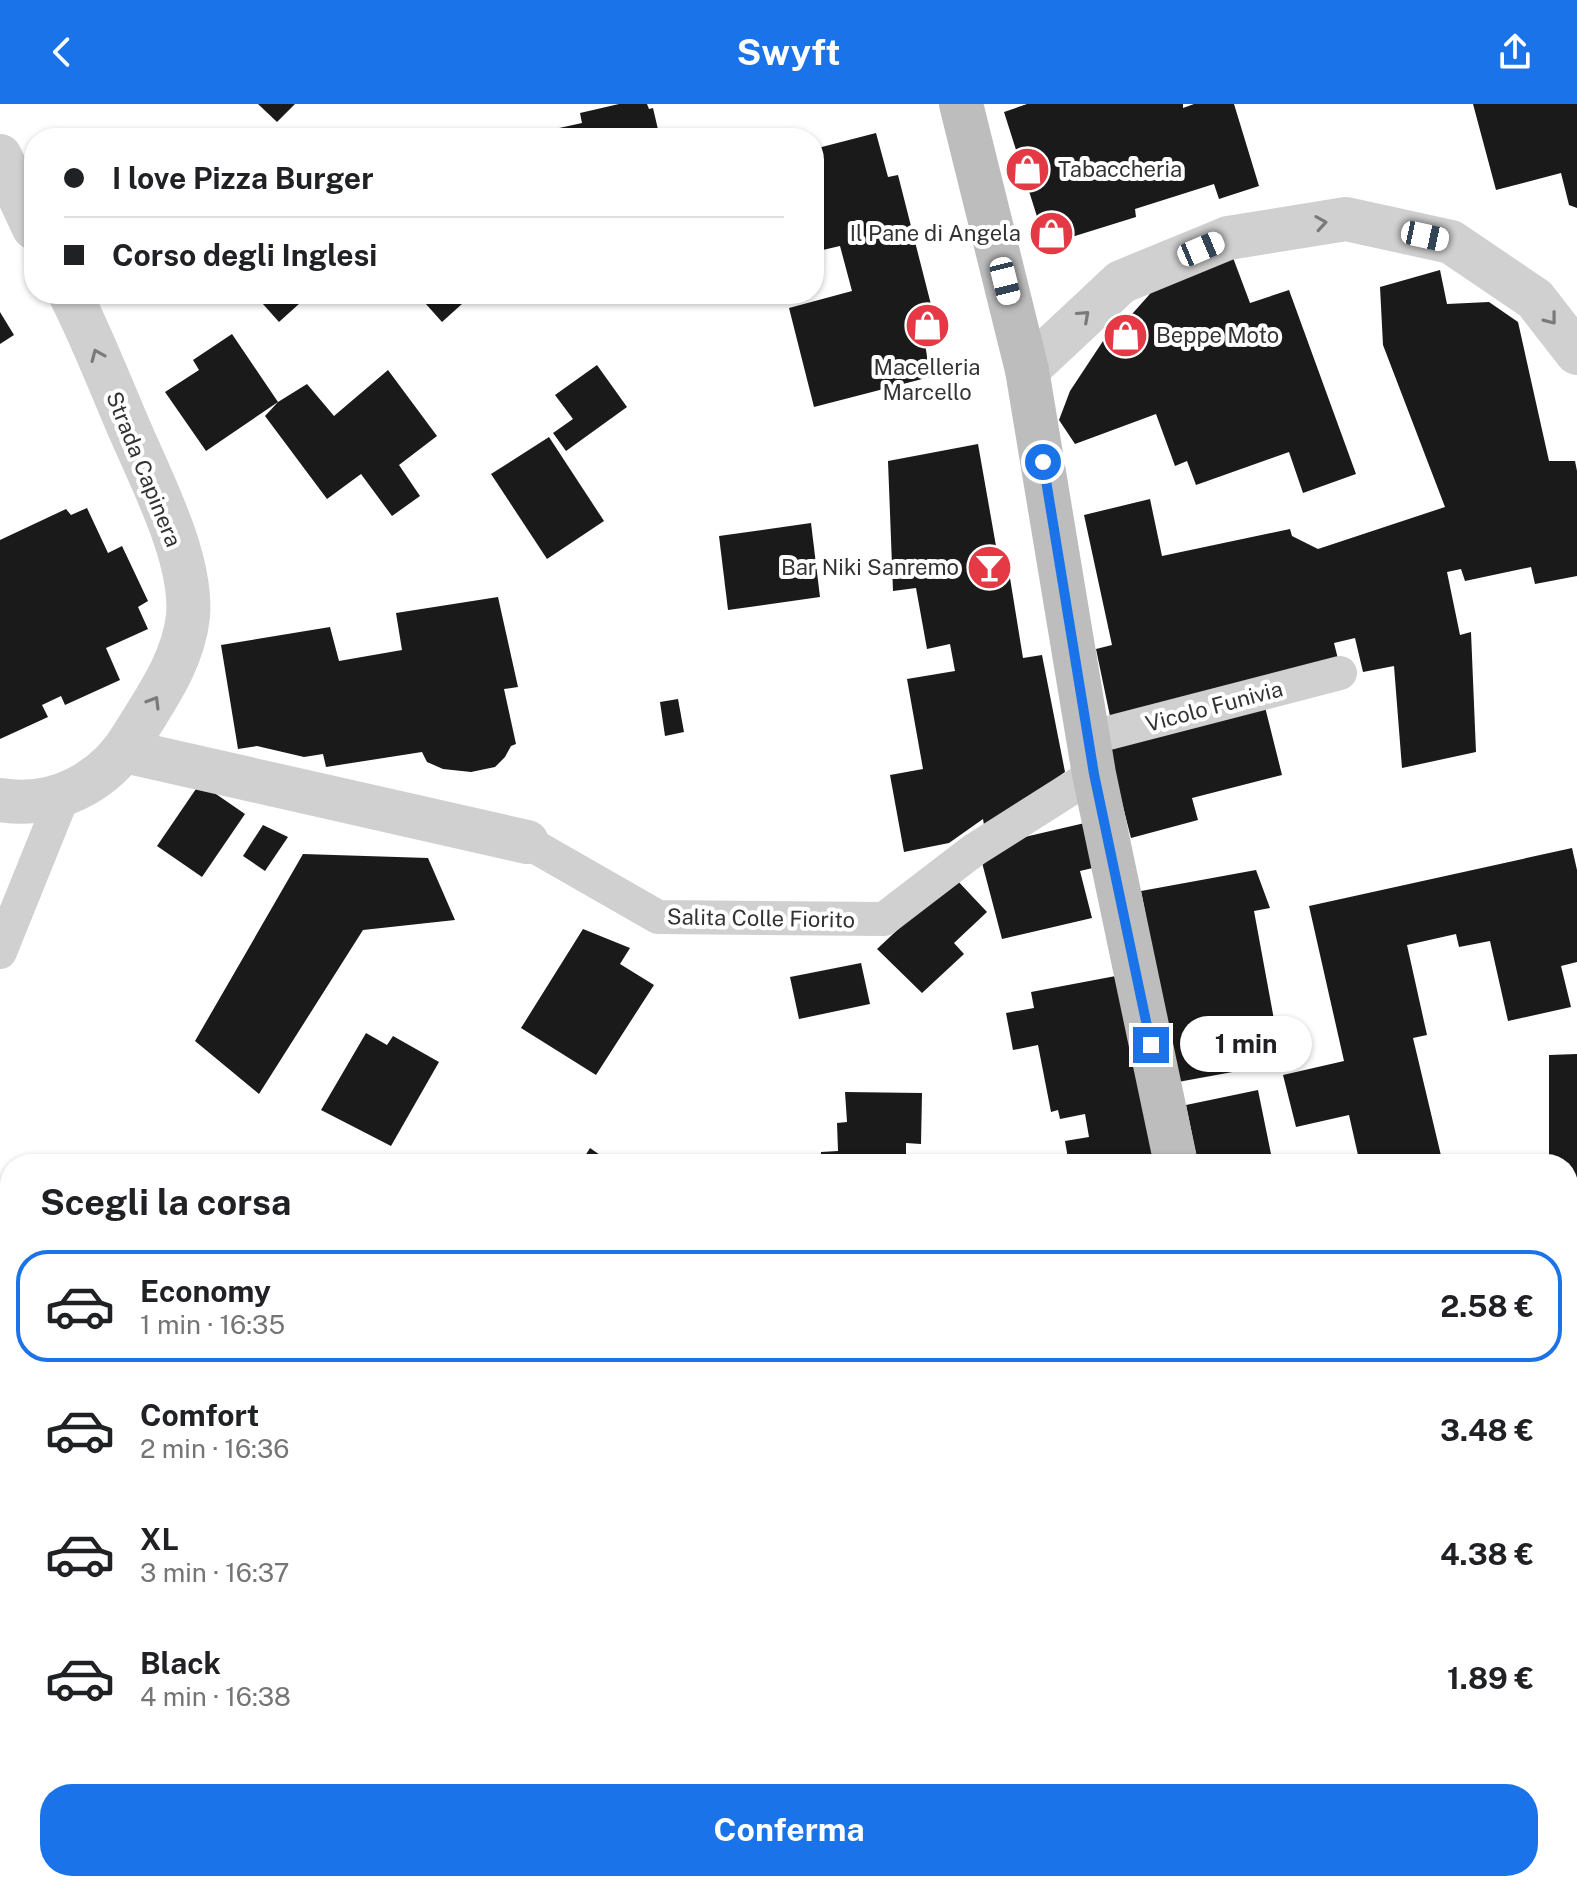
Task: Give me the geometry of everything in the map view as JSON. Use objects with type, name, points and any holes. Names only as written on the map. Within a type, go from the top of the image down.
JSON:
[{"type":"main road","points":[[961,104],[1027,370],[1091,756],[1174,1154]]},
{"type":"street","points":[[0,156],[24,207]]},
{"type":"street","points":[[1027,370],[1121,282],[1228,238],[1346,219],[1451,242],[1535,299],[1577,353]]},
{"type":"street","name":"Strada Capinera","points":[[63,796],[100,776],[125,751],[176,665],[188,616],[187,586],[174,534],[74,304]]},
{"type":"street","name":"Vicolo Funivia","points":[[1091,756],[1340,673]]},
{"type":"street","name":"Salita Colle Fiorito","points":[[125,751],[527,842],[658,917],[884,919],[1091,756]]},
{"type":"street","points":[[0,800],[11,802],[63,796],[0,952]]},
{"type":"building","points":[[258,104],[295,104],[277,122]]},
{"type":"building","points":[[619,104],[647,104],[649,109],[653,108],[658,128],[559,128],[582,123],[580,113]]},
{"type":"building","points":[[1027,104],[1183,104],[1183,108],[1194,104],[1234,104],[1259,186],[1219,199],[1214,184],[1135,209],[1136,217],[1046,245],[1004,112]]},
{"type":"building","points":[[1473,104],[1577,104],[1577,208],[1569,205],[1561,173],[1496,190]]},
{"type":"building","points":[[876,133],[888,177],[898,175],[938,332],[924,336],[930,377],[814,407],[789,308],[824,304],[824,299],[852,291],[840,246],[824,250],[824,146]]},
{"type":"building","points":[[1232,255],[1250,303],[1289,290],[1356,474],[1303,493],[1289,452],[1196,485],[1187,461],[1175,466],[1156,414],[1075,444],[1059,420],[1070,391],[1107,335],[1116,332],[1157,286]]},
{"type":"building","points":[[1440,270],[1447,304],[1489,302],[1518,322],[1549,461],[1575,461],[1577,471],[1577,576],[1535,584],[1531,567],[1465,581],[1461,569],[1447,572],[1460,635],[1471,632],[1476,752],[1402,768],[1394,666],[1363,672],[1355,638],[1334,643],[1339,663],[1111,721],[1096,649],[1112,645],[1084,515],[1150,499],[1162,556],[1290,529],[1292,536],[1318,549],[1445,507],[1383,345],[1380,287]]},
{"type":"building","points":[[263,304],[299,304],[279,322]]},
{"type":"building","points":[[426,304],[462,304],[442,322]]},
{"type":"building","points":[[0,312],[14,335],[0,344]]},
{"type":"building","points":[[232,334],[278,402],[206,451],[165,392],[199,370],[193,360]]},
{"type":"building","points":[[597,365],[627,407],[566,451],[553,433],[573,419],[555,395]]},
{"type":"building","points":[[388,370],[437,436],[399,465],[420,496],[392,516],[361,474],[327,499],[265,416],[278,402],[307,384],[334,416]]},
{"type":"building","points":[[549,437],[604,521],[547,559],[491,474]]},
{"type":"building","points":[[978,444],[1002,580],[1010,578],[1023,658],[1042,655],[1065,772],[985,831],[983,819],[949,843],[904,852],[890,775],[923,769],[907,679],[955,671],[950,644],[927,649],[916,588],[893,591],[888,461]]},
{"type":"building","points":[[87,508],[108,553],[122,546],[148,601],[138,607],[148,629],[106,648],[120,680],[65,705],[61,696],[42,705],[48,717],[0,739],[0,540],[66,509],[71,515]]},
{"type":"building","points":[[811,523],[820,597],[728,610],[719,536]]},
{"type":"building","points":[[498,597],[518,687],[504,689],[516,744],[495,767],[471,772],[443,769],[427,762],[422,752],[326,767],[323,754],[304,757],[257,746],[238,749],[221,645],[330,627],[339,661],[402,650],[396,613]]},
{"type":"building","points":[[678,699],[684,732],[665,736],[660,702]]},
{"type":"building","points":[[1264,703],[1282,775],[1192,798],[1198,820],[1131,838],[1107,744]]},
{"type":"building","points":[[200,783],[245,814],[202,877],[157,846]]},
{"type":"building","points":[[1089,822],[1101,866],[1080,871],[1092,918],[1002,939],[980,855],[1003,842]]},
{"type":"building","points":[[263,825],[288,837],[265,871],[243,856]]},
{"type":"building","points":[[1572,848],[1577,870],[1577,962],[1561,966],[1571,1007],[1508,1021],[1490,941],[1459,947],[1456,934],[1407,945],[1427,1035],[1413,1038],[1441,1154],[1358,1154],[1349,1115],[1296,1127],[1283,1075],[1344,1061],[1309,906]]},
{"type":"building","points":[[303,854],[428,858],[455,920],[363,930],[259,1094],[195,1041]]},
{"type":"building","points":[[1256,870],[1270,908],[1254,911],[1282,1063],[1178,1082],[1141,891]]},
{"type":"building","points":[[954,877],[987,912],[954,943],[964,954],[922,993],[877,949]]},
{"type":"building","points":[[583,929],[630,948],[620,964],[654,985],[596,1075],[521,1028]]},
{"type":"building","points":[[861,963],[870,1004],[799,1019],[790,977]]},
{"type":"building","points":[[1121,975],[1156,1154],[1067,1154],[1065,1141],[1089,1137],[1085,1114],[1060,1119],[1058,1110],[1051,1112],[1038,1045],[1013,1050],[1006,1013],[1034,1008],[1031,992]]},
{"type":"building","points":[[366,1033],[387,1045],[393,1036],[439,1062],[391,1146],[321,1110]]},
{"type":"building","points":[[1577,1054],[1577,1154],[1549,1154],[1549,1055]]},
{"type":"building","points":[[1258,1090],[1271,1154],[1196,1154],[1186,1105]]},
{"type":"building","points":[[845,1092],[922,1093],[921,1144],[906,1143],[906,1154],[821,1154],[838,1151],[837,1123],[847,1122]]},
{"type":"place","name":"Tabaccheria","points":[[1027,169]]},
{"type":"place","name":"Il Pane di Angela","points":[[1052,233]]},
{"type":"place","name":"Macelleria Marcello","points":[[927,326]]},
{"type":"place","name":"Beppe Moto","points":[[1125,335]]},
{"type":"place","name":"Bar Niki Sanremo","points":[[990,567]]},
{"type":"route","points":[[1043,462],[1094,774],[1151,1045]]}]
